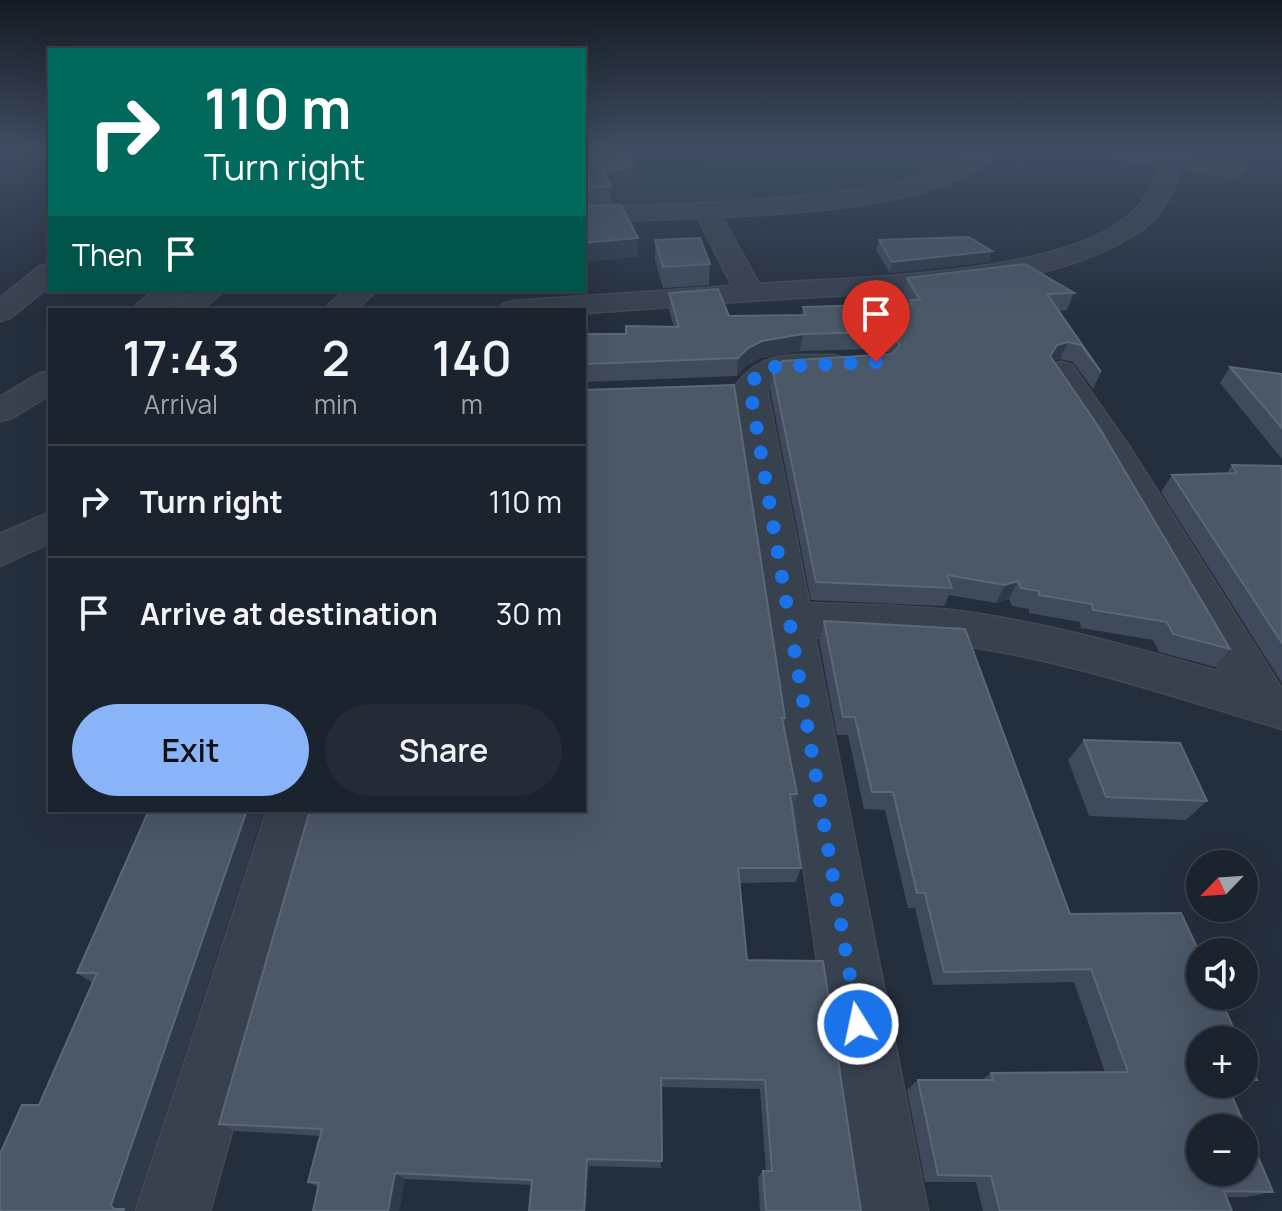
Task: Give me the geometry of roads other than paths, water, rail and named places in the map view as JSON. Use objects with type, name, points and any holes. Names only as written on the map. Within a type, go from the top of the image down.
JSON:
[{"type":"street","points":[[586,215],[773,206]]},
{"type":"street","points":[[541,308],[954,278],[1033,264],[1088,248],[1136,222],[1151,206]]},
{"type":"street","points":[[705,209],[750,293]]},
{"type":"street","points":[[0,312],[48,274]]},
{"type":"street","points":[[154,308],[170,292]]},
{"type":"street","points":[[187,308],[207,292]]},
{"type":"street","points":[[340,308],[360,292]]},
{"type":"street","points":[[865,362],[771,367],[735,389],[788,619],[891,1211]]},
{"type":"street","points":[[1061,372],[1111,446],[1272,706]]},
{"type":"street","points":[[0,411],[47,393]]},
{"type":"street","points":[[0,435],[47,393]]},
{"type":"street","points":[[0,552],[48,527]]},
{"type":"street","points":[[788,619],[949,627],[1010,637],[1079,651],[1272,706]]},
{"type":"street","points":[[173,1211],[293,812]]}]
